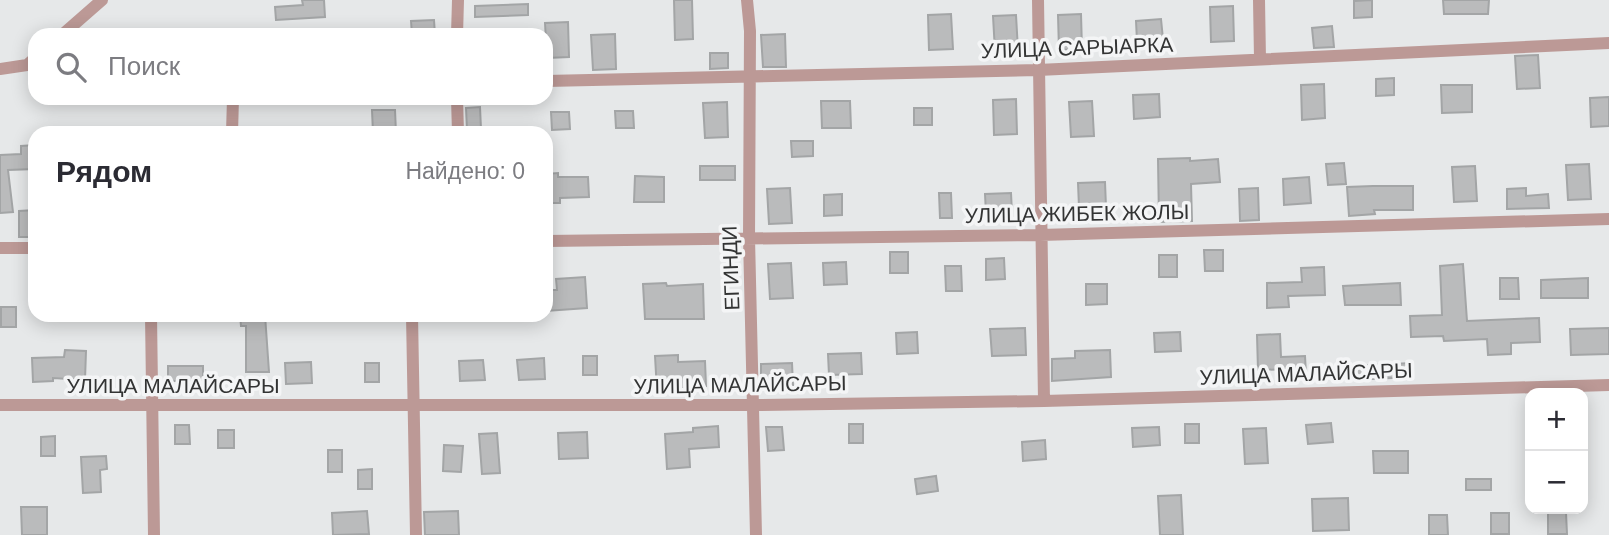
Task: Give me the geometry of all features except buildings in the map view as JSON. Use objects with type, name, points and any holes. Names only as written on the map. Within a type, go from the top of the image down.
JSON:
[{"type":"street","points":[[70,28],[102,0]]},
{"type":"street","points":[[457,28],[458,0]]},
{"type":"street","name":"ЕГИНДИ","points":[[747,0],[750,31],[749,238],[756,535]]},
{"type":"street","points":[[1038,0],[1044,401]]},
{"type":"street","points":[[1259,0],[1260,59]]},
{"type":"street","name":"УЛИЦА САРЫАРКА","points":[[553,81],[1038,70],[1609,43]]},
{"type":"street","points":[[0,69],[28,64]]},
{"type":"street","points":[[232,126],[233,105]]},
{"type":"street","points":[[457,105],[458,126]]},
{"type":"street","name":"УЛИЦА ЖИБЕК ЖОЛЫ","points":[[553,241],[1040,235],[1609,219]]},
{"type":"street","points":[[0,248],[28,248]]},
{"type":"street","points":[[151,322],[154,535]]},
{"type":"street","points":[[412,322],[416,535]]},
{"type":"street","name":"УЛИЦА МАЛАЙСАРЫ","points":[[0,405],[755,405],[1044,401],[1609,385]]}]
